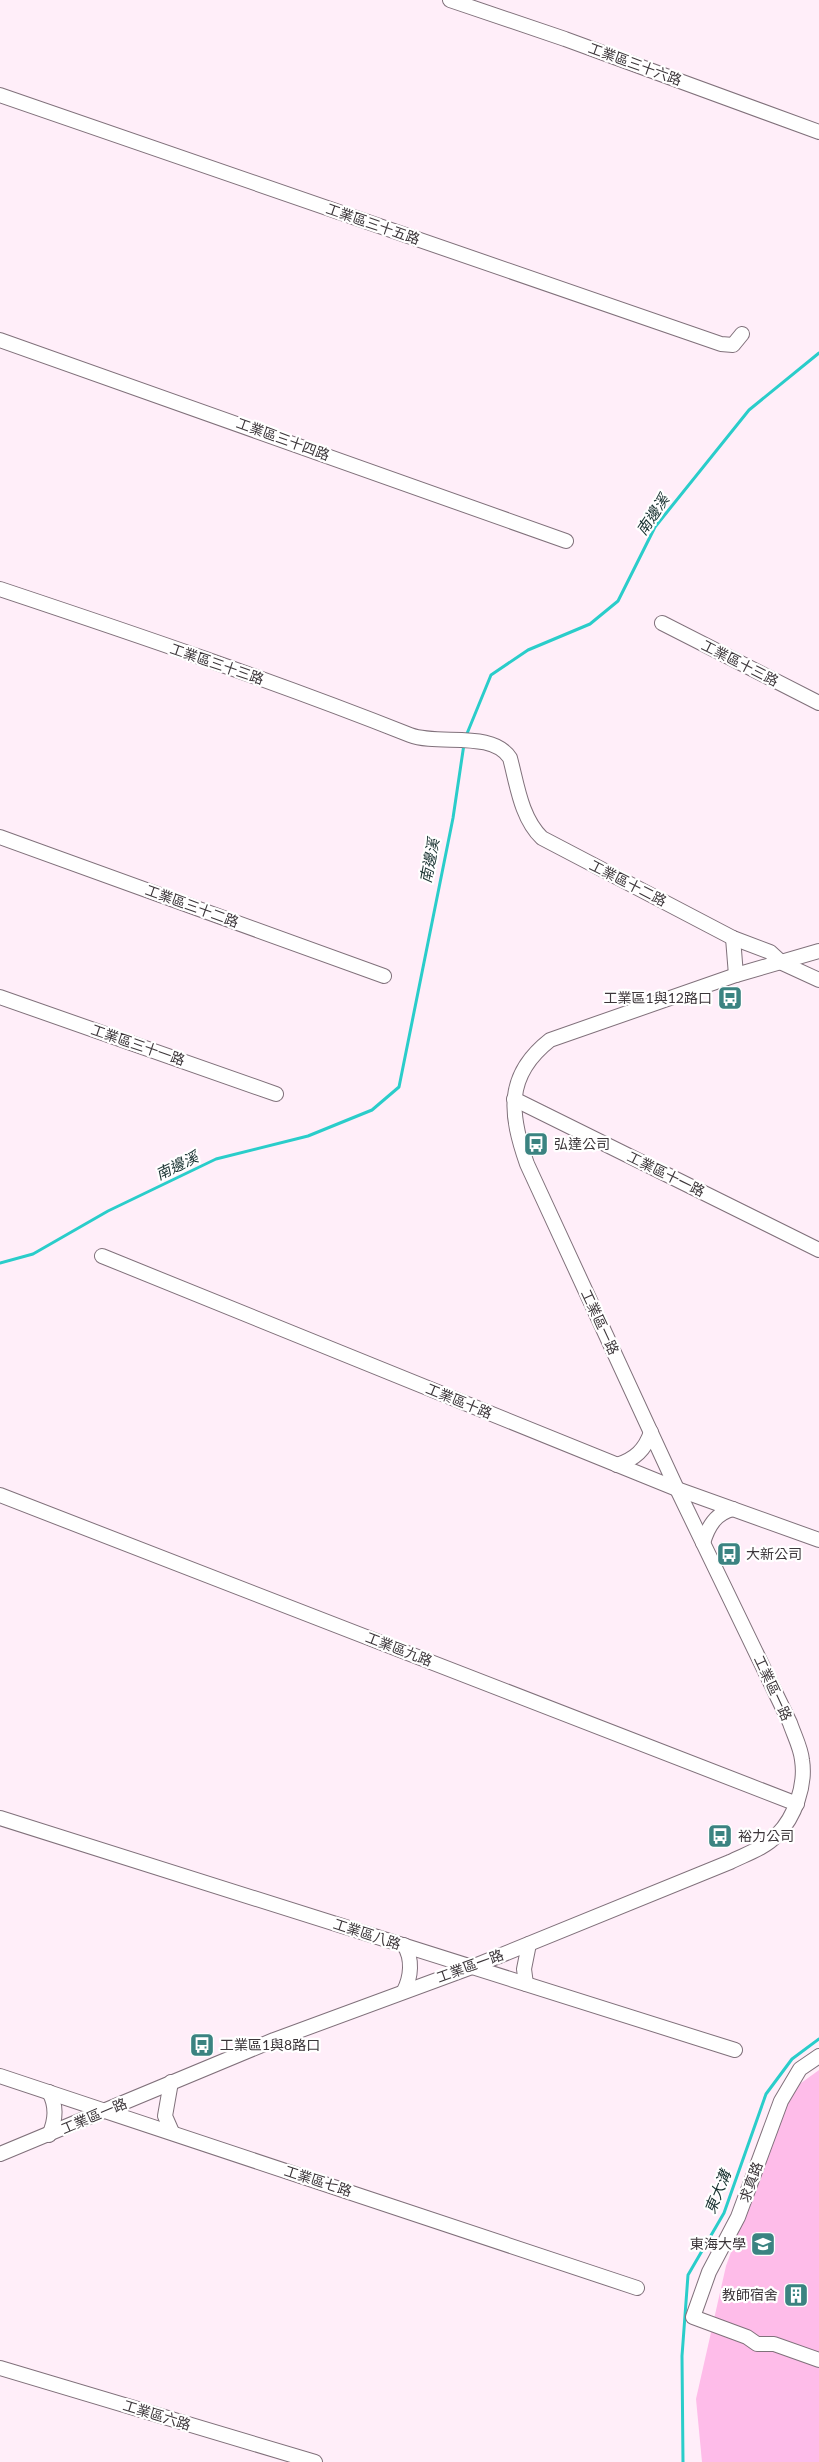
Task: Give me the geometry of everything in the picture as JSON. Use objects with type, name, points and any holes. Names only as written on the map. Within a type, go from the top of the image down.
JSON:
[{"type":"street","name":"工業區三十六路","points":[[450,0],[566,38],[819,132]]},
{"type":"street","name":"工業區三十五路","points":[[0,95],[721,344],[733,345],[742,334]]},
{"type":"street","name":"工業區三十四路","points":[[0,340],[566,541]]},
{"type":"street","name":"工業區三十三路","points":[[1,590],[318,698],[416,737],[434,740],[485,742]]},
{"type":"street","name":"工業區十三路","points":[[662,623],[819,703]]},
{"type":"street","name":"工業區十二路","points":[[485,742],[500,747],[510,758],[526,815],[531,826],[542,838],[733,938],[770,952],[782,963],[819,980]]},
{"type":"street","name":"工業區三十二路","points":[[0,837],[384,976]]},
{"type":"street","points":[[733,938],[736,975]]},
{"type":"street","name":"工業區一路","points":[[0,2154],[106,2111],[171,2082],[404,1991],[472,1967],[730,1862],[763,1846],[778,1835],[797,1804],[803,1780],[802,1759],[790,1723],[677,1489],[527,1164],[514,1120],[514,1099],[516,1085],[526,1064],[539,1048],[550,1040],[736,975],[819,951]]},
{"type":"street","name":"工業區三十一路","points":[[0,997],[276,1094]]},
{"type":"street","name":"工業區十一路","points":[[514,1099],[819,1250]]},
{"type":"street","name":"工業區十路","points":[[102,1256],[677,1489],[819,1540]]},
{"type":"street","points":[[617,1465],[630,1461],[638,1455],[645,1446],[651,1432]]},
{"type":"street","name":"工業區九路","points":[[0,1495],[797,1804]]},
{"type":"street","points":[[703,1542],[711,1524],[718,1516],[733,1509]]},
{"type":"street","name":"工業區八路","points":[[0,1818],[735,2050]]},
{"type":"street","points":[[526,1984],[524,1969],[529,1944]]},
{"type":"street","points":[[404,1945],[410,1958],[410,1975],[404,1991]]},
{"type":"street","name":"求真路","points":[[819,2056],[800,2069],[781,2101],[738,2217],[710,2272],[693,2317],[746,2337],[757,2344],[774,2344],[819,2360]]},
{"type":"street","name":"工業區七路","points":[[0,2076],[637,2288]]},
{"type":"street","points":[[171,2082],[165,2116],[172,2132]]},
{"type":"street","points":[[48,2092],[55,2108],[53,2125],[49,2135]]},
{"type":"street","name":"工業區六路","points":[[0,2368],[315,2462]]},
{"type":"shaded area","name":"東海大學","points":[[819,2070],[819,2462],[702,2462],[696,2399],[726,2266],[790,2091]]},
{"type":"waterway","name":"南邊溪","points":[[466,736],[491,675],[528,650],[590,624],[618,601],[655,527],[749,410],[819,353]]},
{"type":"waterway","name":"南邊溪","points":[[0,1263],[33,1254],[108,1211],[216,1159],[308,1136],[372,1110],[399,1087],[453,818],[464,744]]},
{"type":"waterway","name":"東大溝","points":[[683,2462],[682,2356],[688,2275],[724,2213],[766,2094],[792,2059],[819,2039]]},
{"type":"place","name":"工業區1與12路口","points":[[730,998]]},
{"type":"place","name":"弘達公司","points":[[536,1144]]},
{"type":"place","name":"大新公司","points":[[729,1554]]},
{"type":"place","name":"裕力公司","points":[[720,1836]]},
{"type":"place","name":"工業區1與8路口","points":[[202,2045]]},
{"type":"place","name":"東海大學","points":[[763,2244]]},
{"type":"place","name":"教師宿舍","points":[[796,2295]]}]
